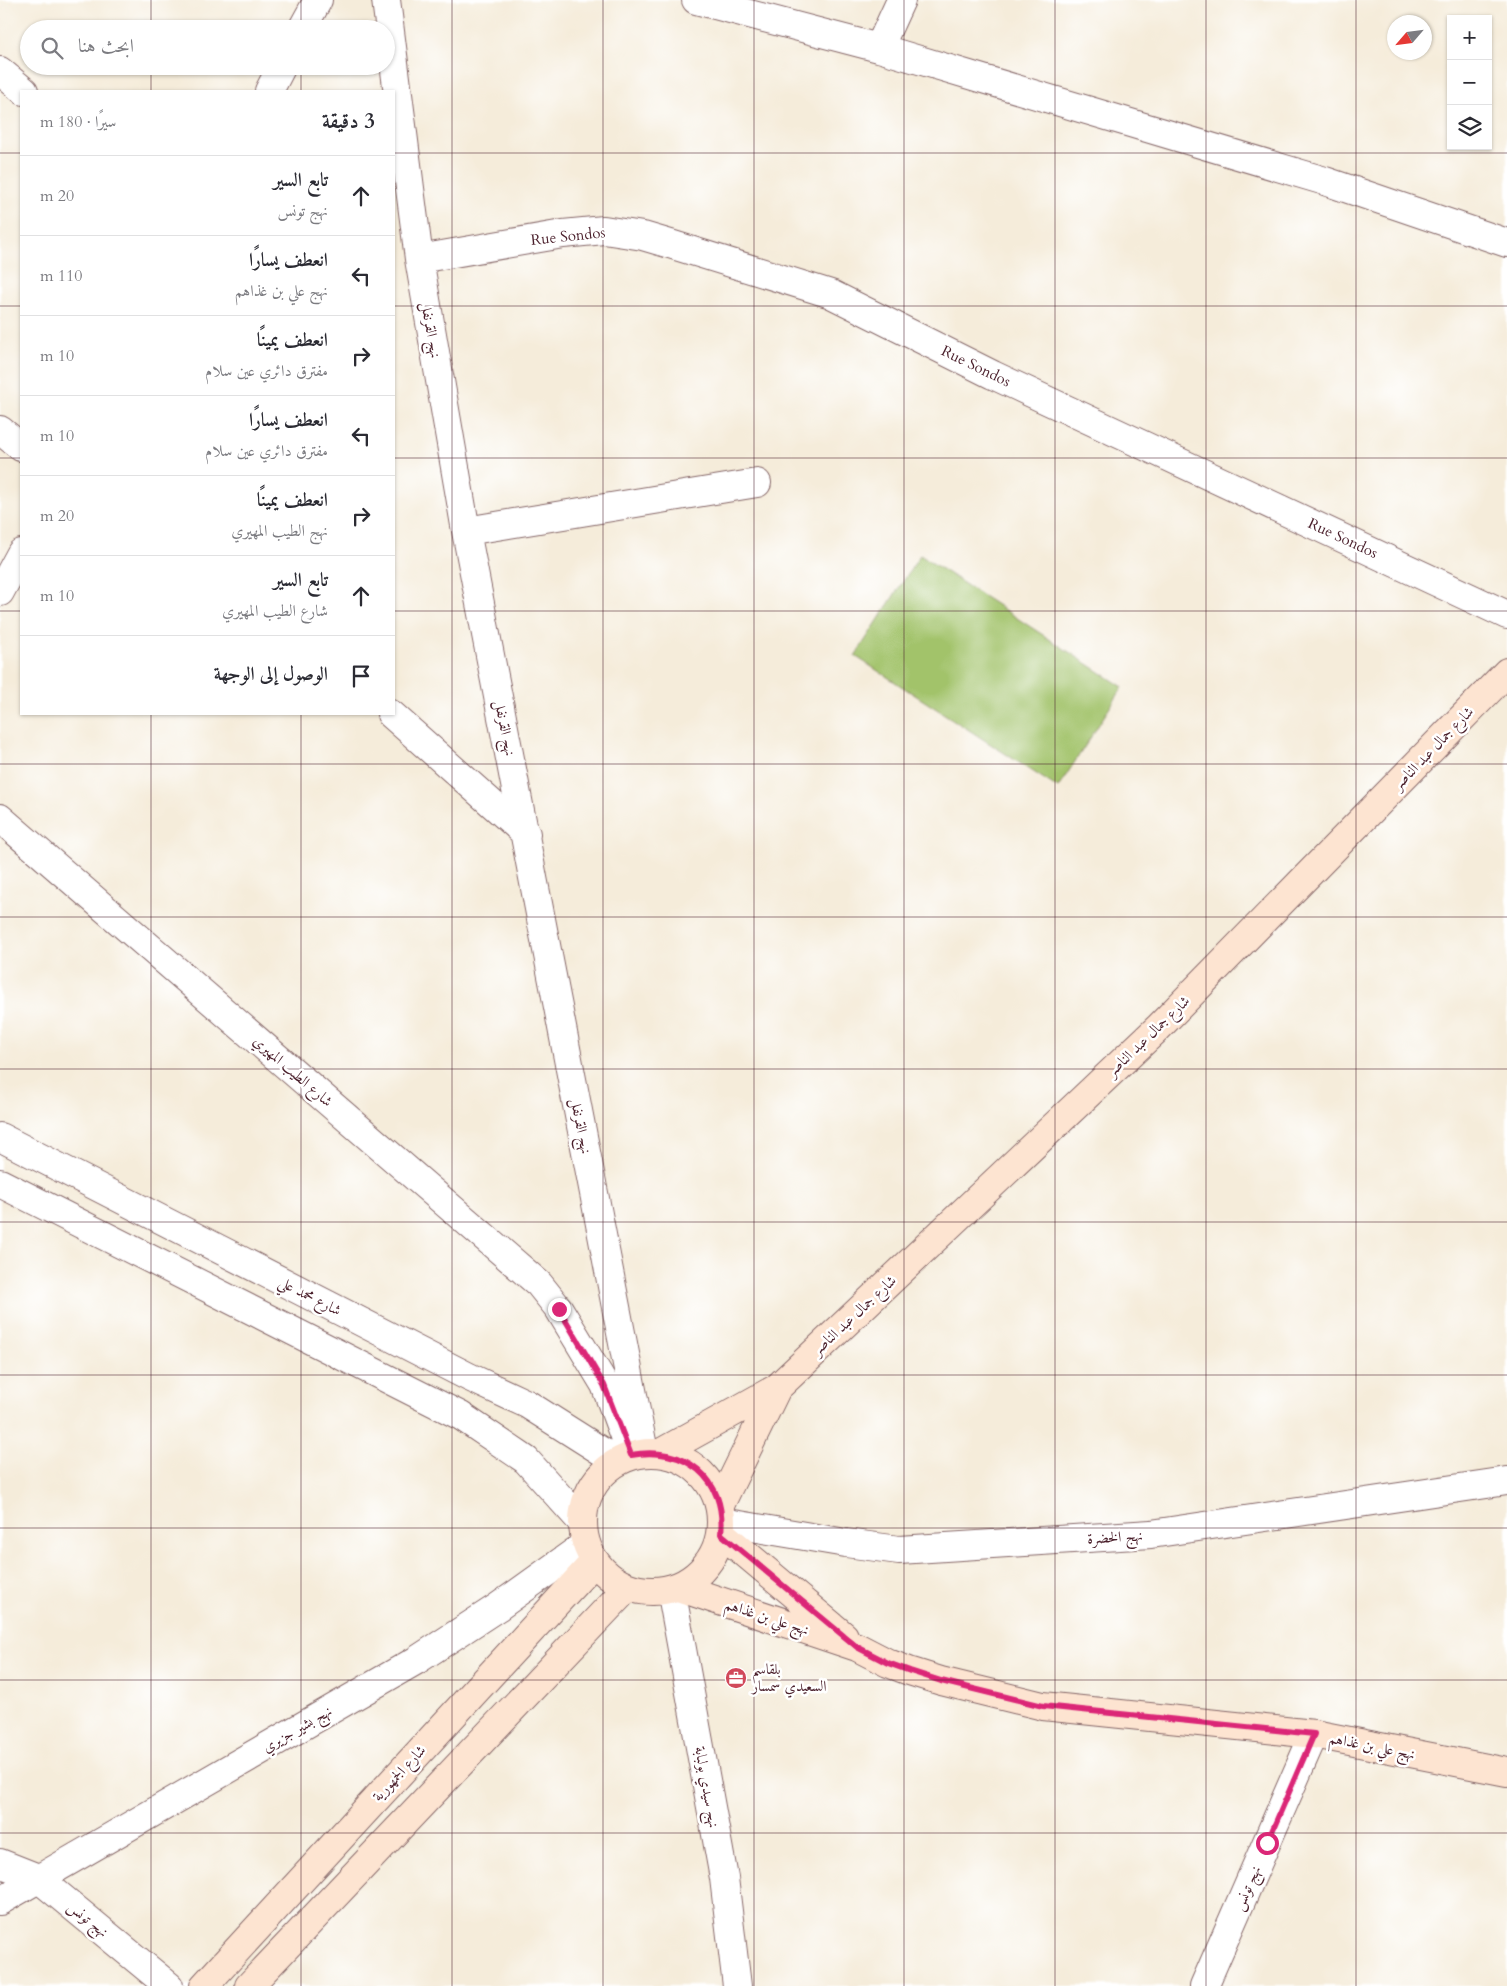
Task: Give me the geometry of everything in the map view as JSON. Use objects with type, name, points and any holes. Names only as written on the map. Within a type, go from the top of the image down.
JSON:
[{"type":"main road","name":"شارع جمال عبد الناصر","points":[[639,1455],[777,1388],[1158,1028],[1507,672]]},
{"type":"main road","name":"شارع جمال عبد الناصر","points":[[721,1520],[777,1388]]},
{"type":"main road","points":[[639,1455],[682,1458],[699,1470],[712,1486],[721,1520],[713,1556],[698,1574],[675,1588],[650,1592],[628,1587],[609,1577],[588,1542],[587,1498],[599,1477],[639,1455]]},
{"type":"main road","name":"نهج علي بن غذاهم","points":[[721,1520],[857,1647]]},
{"type":"main road","name":"شارع الجمهورية","points":[[204,1986],[588,1542]]},
{"type":"main road","points":[[249,1986],[628,1587]]},
{"type":"main road","name":"نهج علي بن غذاهم","points":[[675,1588],[857,1647],[888,1663],[941,1681],[1043,1706],[1314,1734],[1507,1772]]},
{"type":"street","points":[[307,20],[318,0]]},
{"type":"street","name":"نهج القرنفل","points":[[386,0],[389,20]]},
{"type":"street","points":[[696,0],[879,48],[1325,181],[1507,244]]},
{"type":"street","points":[[879,48],[901,0]]},
{"type":"street","points":[[0,71],[23,90]]},
{"type":"street","name":"نهج القرنفل","points":[[395,71],[419,259],[466,531],[526,834],[639,1455]]},
{"type":"street","points":[[270,90],[277,75]]},
{"type":"street","name":"Rue Sondos","points":[[419,259],[562,234],[604,230],[643,236],[831,294],[993,375],[1507,615]]},
{"type":"street","points":[[0,430],[20,446]]},
{"type":"street","points":[[466,531],[757,483]]},
{"type":"street","points":[[0,592],[20,555]]},
{"type":"street","points":[[392,715],[526,834]]},
{"type":"street","name":"شارع الطيب المهيري","points":[[0,818],[539,1284],[559,1309],[604,1385],[639,1455]]},
{"type":"street","name":"شارع محمد علي","points":[[0,1137],[469,1378],[639,1455]]},
{"type":"street","points":[[0,1183],[461,1416],[526,1460],[588,1542]]},
{"type":"street","name":"نهج الخضرة","points":[[721,1520],[846,1543],[899,1550],[1151,1534],[1507,1481]]},
{"type":"street","name":"نهج بشير جزيري","points":[[0,1901],[417,1660],[498,1607],[588,1542]]},
{"type":"street","name":"نهج سيدي بولبابة","points":[[675,1588],[724,1878],[736,1986]]},
{"type":"street","name":"نهج تونس","points":[[1204,1986],[1314,1734]]},
{"type":"street","name":"نهج تونس","points":[[0,1863],[38,1878],[169,1986]]},
{"type":"green space","points":[[920,555],[1123,687],[1058,788],[855,656]]},
{"type":"place","name":"بلقاسم السعيدي سمسار","points":[[736,1678]]},
{"type":"route","points":[[559,1309],[604,1385],[631,1455],[644,1452],[662,1452],[682,1458],[699,1470],[712,1486],[720,1506],[721,1534],[857,1647],[888,1663],[941,1681],[1043,1706],[1314,1734],[1267,1843]]}]
